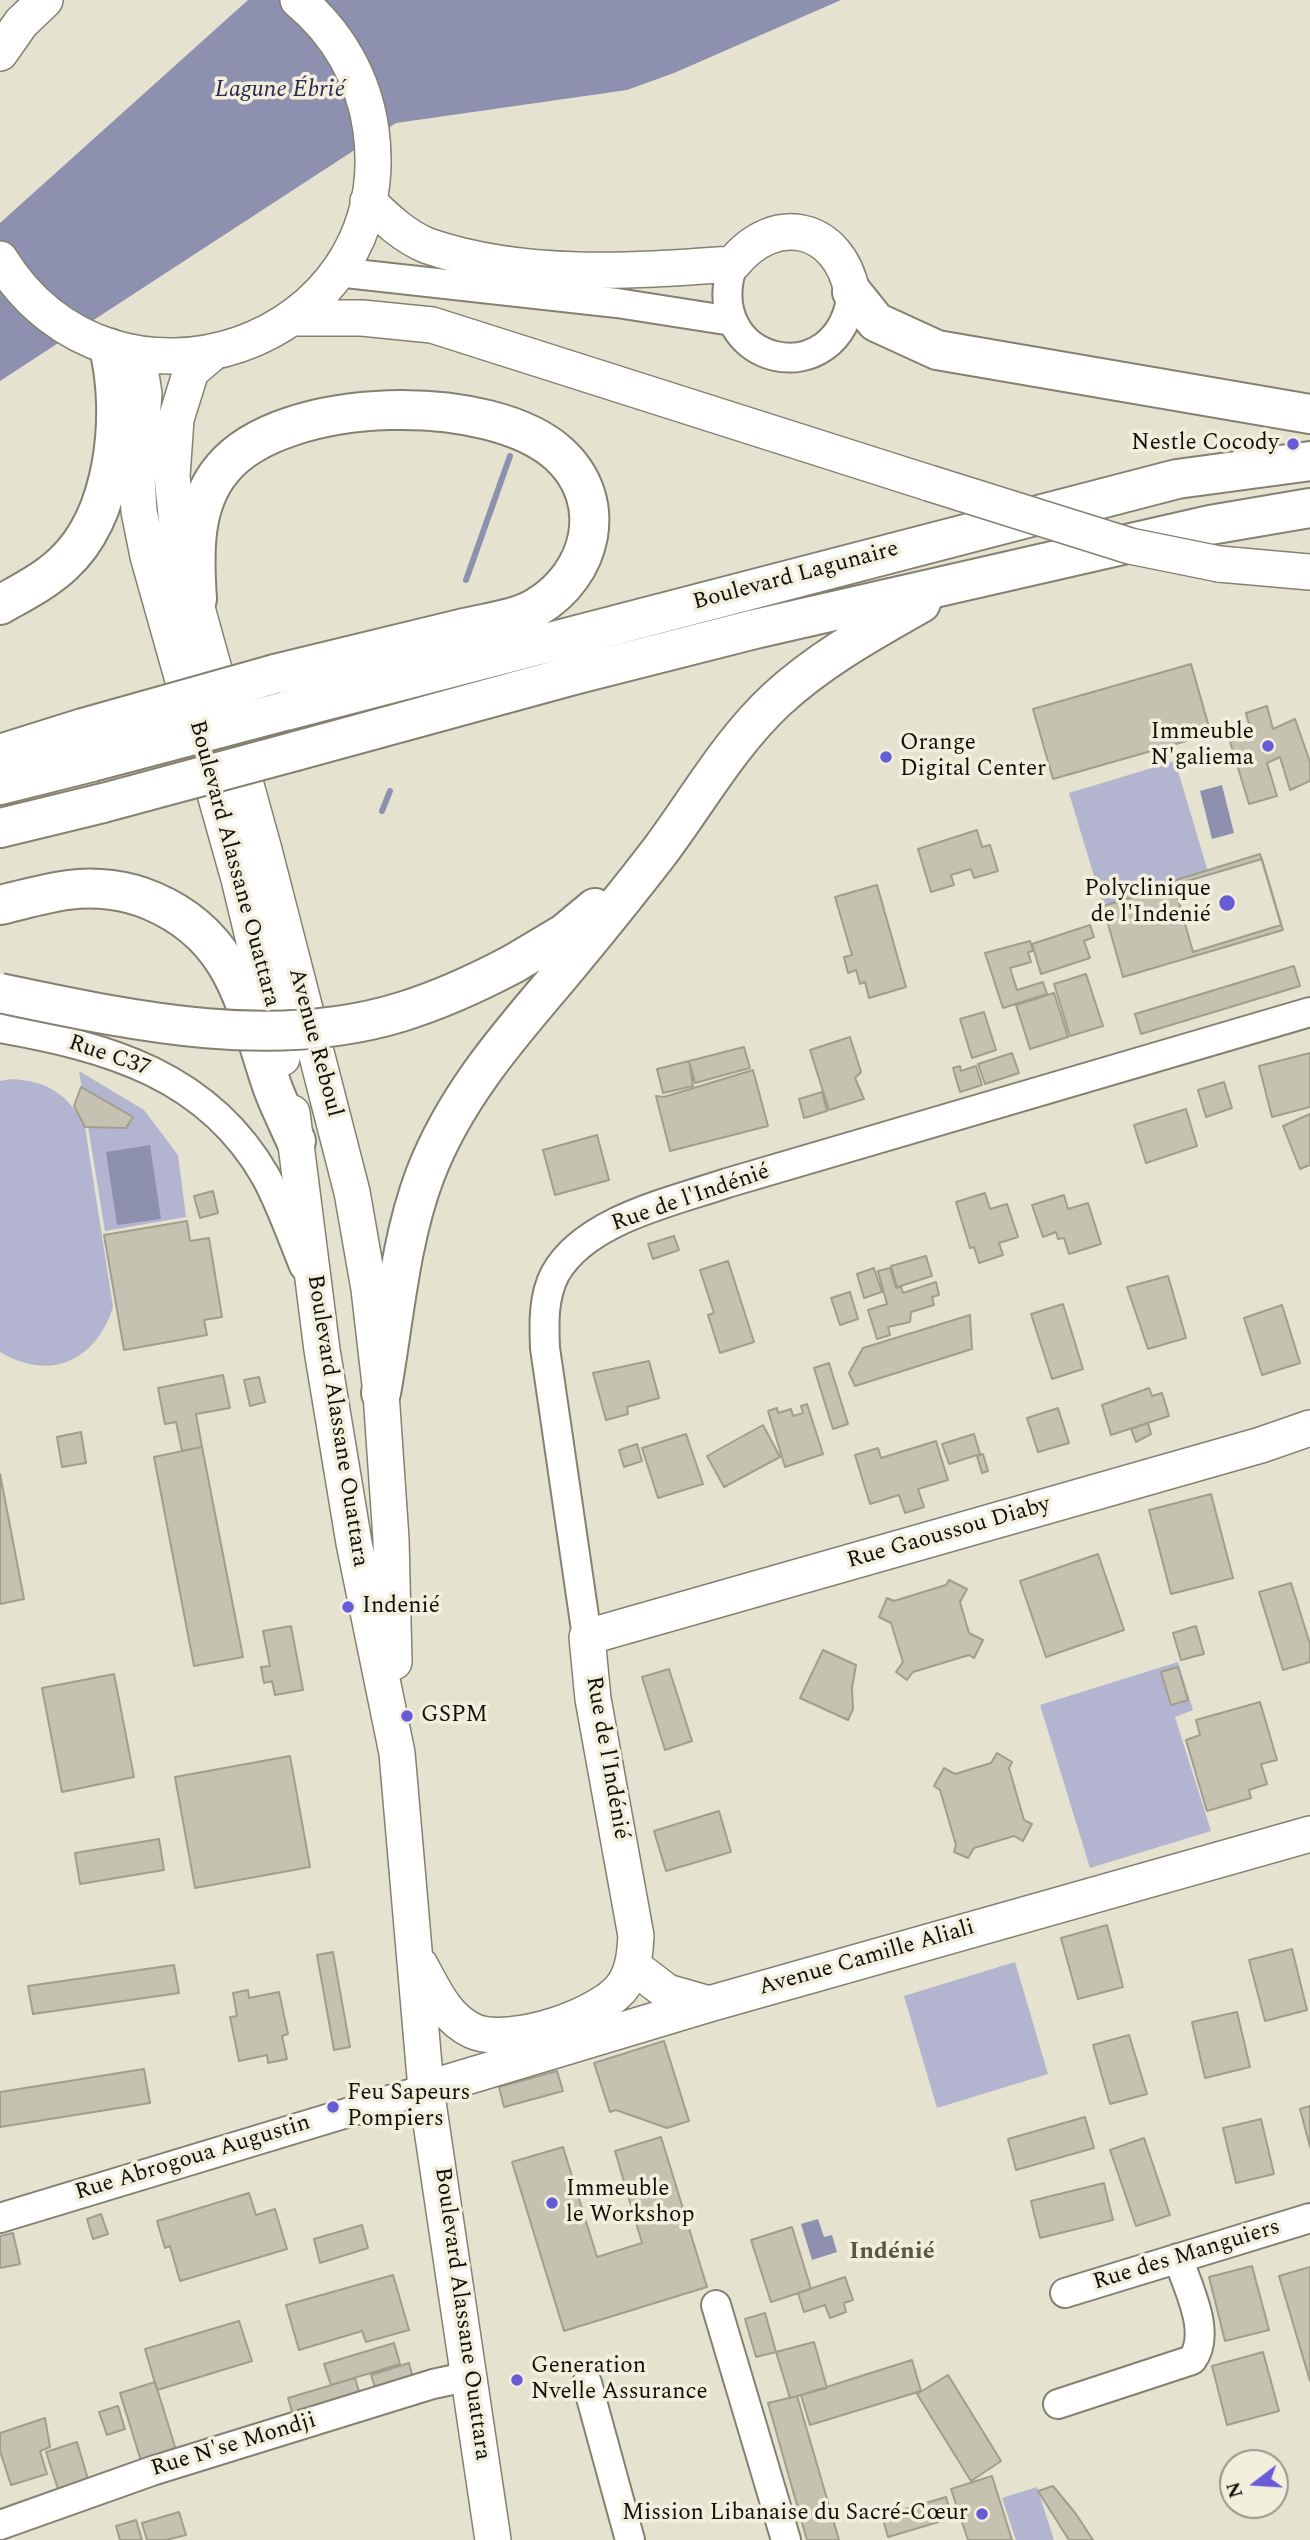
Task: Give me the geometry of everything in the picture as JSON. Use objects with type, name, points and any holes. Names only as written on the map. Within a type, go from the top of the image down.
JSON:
[{"type":"highway","points":[[852,292],[876,322],[937,350],[1310,414]]},
{"type":"highway","points":[[0,605],[64,564],[91,526],[107,485],[118,408],[111,347]]},
{"type":"highway","points":[[0,785],[87,745],[275,674],[536,607],[570,576],[586,545],[592,517],[579,481],[560,454],[494,420],[420,409],[377,409],[334,415],[295,426],[253,444],[237,454],[212,484],[196,533],[197,599]]},
{"type":"highway","name":"Boulevard Lagunaire","points":[[87,745],[285,711],[1177,478],[1310,461]]},
{"type":"highway","name":"Boulevard Lagunaire","points":[[0,828],[755,629],[1210,524],[1310,509]]},
{"type":"highway","points":[[381,1393],[409,1231],[425,1175],[454,1112],[489,1059],[659,851],[727,756],[774,702],[805,675],[850,643],[950,586]]},
{"type":"highway","points":[[0,754],[87,745]]},
{"type":"highway","points":[[0,993],[88,1012],[199,1027],[269,1030],[340,1024],[398,1013],[462,990],[565,933],[659,851]]},
{"type":"highway","points":[[0,905],[69,890],[106,889],[141,896],[177,912],[214,944],[238,981],[252,1016],[273,1087],[296,1141]]},
{"type":"main road","points":[[1,41],[45,0]]},
{"type":"main road","points":[[0,259],[27,295],[47,314],[111,347],[177,358],[210,355],[266,335],[293,318],[337,272],[354,243],[370,185],[369,114],[359,84],[331,33],[298,0]]},
{"type":"main road","points":[[370,185],[408,235],[427,245],[515,265],[623,271],[733,264],[746,248],[763,237],[783,231],[803,233],[822,240],[838,254],[848,272],[852,292]]},
{"type":"main road","points":[[293,318],[362,318],[432,325],[1130,546],[1219,564],[1310,572]]},
{"type":"main road","name":"Boulevard Alassane Ouattara","points":[[111,347],[144,394],[137,477],[141,522],[270,1002],[296,1141],[314,1287],[354,1543],[397,1753],[426,2088],[493,2540]]},
{"type":"main road","name":"Avenue Reboul","points":[[210,355],[191,371],[176,419],[172,476],[179,543],[197,599],[352,1192],[369,1289],[381,1393],[391,1539],[397,1753]]},
{"type":"main road","name":"Rue Gaoussou Diaby","points":[[587,1637],[1310,1428]]},
{"type":"main road","name":"Rue de l'Indénié","points":[[587,1637],[593,1699],[634,1925],[633,1966]]},
{"type":"main road","name":"Avenue Camille Aliali","points":[[426,2088],[709,2004],[1310,1834]]},
{"type":"main road","points":[[413,1951],[441,2003],[465,2026],[491,2035],[524,2033],[567,2020],[613,1997],[625,1983],[633,1966],[667,1992],[709,2004]]},
{"type":"street","points":[[733,264],[727,284],[726,303],[732,321],[742,338],[757,350],[775,357],[803,356],[829,345],[842,330],[850,313],[852,292]]},
{"type":"street","points":[[337,272],[630,304],[732,321]]},
{"type":"street","name":"Rue de l'Indénié","points":[[587,1637],[545,1348],[544,1310],[554,1276],[572,1249],[598,1232],[646,1211],[727,1183],[1310,1012]]},
{"type":"street","name":"Rue C37","points":[[0,1028],[70,1043],[146,1067],[200,1097],[233,1130],[265,1177],[314,1287]]},
{"type":"street","name":"Rue Abrogoua Augustin","points":[[0,2218],[426,2088]]},
{"type":"street","name":"Rue des Manguiers","points":[[1065,2293],[1310,2218]]},
{"type":"street","points":[[1058,2404],[1192,2360],[1200,2348],[1200,2327],[1178,2258]]},
{"type":"street","points":[[716,2305],[786,2540]]},
{"type":"street","name":"Rue N'se Mondji","points":[[0,2525],[152,2471],[470,2375]]},
{"type":"street","points":[[587,2382],[630,2540]]},
{"type":"shaded area","points":[[1175,761],[1209,875],[1103,906],[1069,793]]},
{"type":"shaded area","points":[[79,1071],[144,1110],[178,1155],[186,1217],[105,1231]]},
{"type":"shaded area","points":[[11,1079],[36,1083],[55,1091],[71,1106],[85,1127],[113,1307],[105,1326],[83,1353],[69,1361],[53,1365],[19,1361],[0,1352],[0,1081]]},
{"type":"shaded area","points":[[1178,1662],[1193,1710],[1175,1717],[1211,1831],[1090,1868],[1040,1705]]},
{"type":"shaded area","points":[[1015,1962],[1048,2074],[937,2108],[904,1996]]},
{"type":"shaded area","points":[[1037,2487],[1054,2540],[1016,2540],[1002,2498]]},
{"type":"water","name":"Lagune Ébrié","points":[[248,0],[841,0],[674,73],[627,90],[396,123],[0,381],[0,223]]},
{"type":"water","points":[[1222,785],[1234,833],[1212,839],[1200,791]]},
{"type":"water","points":[[150,1145],[161,1219],[117,1225],[106,1152]]},
{"type":"water","points":[[818,2219],[824,2237],[832,2235],[837,2252],[812,2260],[801,2224]]},
{"type":"building","points":[[1191,664],[1211,734],[1053,779],[1033,709]]},
{"type":"building","name":"Immeuble N'galiema","points":[[1267,706],[1273,729],[1295,719],[1310,762],[1310,781],[1290,790],[1280,757],[1267,763],[1277,796],[1249,804],[1228,735],[1250,728],[1246,713]]},
{"type":"building","points":[[977,830],[982,847],[990,845],[998,871],[974,878],[971,869],[951,875],[954,885],[931,892],[918,849]]},
{"type":"building","name":"Polyclinique de l'Indenié","points":[[1260,854],[1281,925],[1193,952],[1173,881]]},
{"type":"building","points":[[1262,859],[1283,930],[1123,977],[1103,906]]},
{"type":"building","points":[[877,885],[906,987],[869,998],[865,982],[860,984],[856,970],[848,973],[844,957],[852,955],[835,897]]},
{"type":"building","points":[[1090,925],[1094,937],[1084,941],[1090,958],[1041,974],[1032,944]]},
{"type":"building","points":[[1030,941],[1033,951],[1028,952],[1031,962],[1010,968],[1017,990],[1043,982],[1047,994],[1003,1008],[985,953]]},
{"type":"building","points":[[1294,966],[1300,986],[1141,1034],[1135,1014]]},
{"type":"building","points":[[1086,974],[1103,1026],[1070,1036],[1054,984]]},
{"type":"building","points":[[1054,993],[1068,1037],[1030,1049],[1016,1005]]},
{"type":"building","points":[[984,1012],[996,1050],[972,1058],[960,1019]]},
{"type":"building","points":[[850,1037],[861,1072],[855,1078],[864,1099],[829,1110],[810,1050]]},
{"type":"building","points":[[744,1047],[750,1068],[695,1083],[689,1061]]},
{"type":"building","points":[[1012,1053],[1019,1073],[985,1084],[978,1064]]},
{"type":"building","points":[[1310,1053],[1310,1107],[1272,1117],[1259,1066]]},
{"type":"building","points":[[689,1061],[693,1086],[663,1093],[657,1069]]},
{"type":"building","points":[[960,1066],[961,1071],[976,1066],[982,1085],[960,1092],[953,1068]]},
{"type":"building","points":[[753,1070],[768,1126],[670,1151],[656,1096],[664,1097]]},
{"type":"building","points":[[1224,1082],[1232,1108],[1206,1117],[1198,1090]]},
{"type":"building","points":[[81,1087],[133,1117],[126,1128],[85,1127],[74,1106]]},
{"type":"building","points":[[822,1092],[827,1111],[804,1118],[799,1099]]},
{"type":"building","points":[[1186,1109],[1197,1146],[1146,1163],[1134,1125]]},
{"type":"building","points":[[1310,1114],[1310,1165],[1300,1169],[1283,1126]]},
{"type":"building","points":[[597,1135],[609,1180],[555,1195],[543,1150]]},
{"type":"building","points":[[213,1191],[218,1213],[200,1218],[194,1196]]},
{"type":"building","points":[[985,1193],[990,1209],[1007,1204],[1018,1237],[999,1243],[1003,1255],[979,1263],[974,1247],[970,1248],[956,1202]]},
{"type":"building","points":[[1064,1195],[1068,1209],[1088,1203],[1101,1244],[1069,1254],[1064,1238],[1058,1239],[1056,1232],[1043,1237],[1032,1205]]},
{"type":"building","points":[[187,1221],[190,1241],[209,1238],[222,1317],[204,1320],[207,1335],[124,1350],[104,1235]]},
{"type":"building","points":[[674,1236],[679,1250],[653,1259],[648,1244]]},
{"type":"building","points":[[926,1256],[932,1276],[897,1287],[891,1266]]},
{"type":"building","points":[[728,1261],[754,1342],[720,1353],[708,1315],[714,1313],[700,1270]]},
{"type":"building","points":[[874,1268],[882,1292],[864,1298],[857,1274]]},
{"type":"building","points":[[890,1268],[896,1288],[901,1287],[903,1293],[936,1282],[939,1295],[932,1297],[934,1305],[911,1312],[910,1322],[888,1327],[890,1335],[877,1339],[868,1310],[887,1304],[878,1271]]},
{"type":"building","points":[[1168,1276],[1186,1338],[1148,1349],[1127,1287]]},
{"type":"building","points":[[850,1292],[858,1319],[840,1325],[831,1298]]},
{"type":"building","points":[[1063,1304],[1083,1369],[1052,1379],[1031,1314]]},
{"type":"building","points":[[1282,1305],[1300,1363],[1262,1375],[1244,1318]]},
{"type":"building","points":[[970,1315],[972,1349],[855,1386],[849,1373],[863,1348]]},
{"type":"building","points":[[649,1361],[659,1398],[627,1407],[628,1414],[606,1420],[593,1373]]},
{"type":"building","points":[[829,1363],[848,1424],[833,1429],[814,1368]]},
{"type":"building","points":[[223,1375],[230,1408],[196,1414],[202,1447],[182,1451],[176,1422],[165,1424],[158,1388]]},
{"type":"building","points":[[259,1377],[265,1402],[250,1406],[244,1380]]},
{"type":"building","points":[[1149,1388],[1152,1396],[1162,1393],[1169,1416],[1111,1435],[1102,1405]]},
{"type":"building","points":[[807,1404],[823,1454],[785,1467],[768,1411],[777,1408],[778,1413],[791,1409],[793,1416],[803,1413],[801,1406]]},
{"type":"building","points":[[1058,1408],[1069,1443],[1038,1452],[1027,1418]]},
{"type":"building","points":[[1148,1423],[1151,1434],[1136,1442],[1131,1429]]},
{"type":"building","points":[[763,1425],[780,1457],[724,1487],[707,1456]]},
{"type":"building","points":[[81,1432],[86,1463],[62,1467],[57,1437]]},
{"type":"building","points":[[686,1434],[703,1484],[658,1498],[642,1448]]},
{"type":"building","points":[[974,1434],[980,1454],[949,1464],[942,1444]]},
{"type":"building","points":[[936,1441],[948,1480],[918,1489],[924,1507],[905,1513],[899,1495],[870,1504],[855,1455],[878,1448],[881,1458]]},
{"type":"building","points":[[637,1444],[642,1461],[624,1467],[619,1450]]},
{"type":"building","points":[[202,1447],[243,1657],[194,1666],[154,1457]]},
{"type":"building","points":[[983,1454],[988,1471],[982,1473],[977,1456]]},
{"type":"building","points":[[0,1474],[24,1599],[0,1604]]},
{"type":"building","points":[[1211,1494],[1233,1578],[1171,1594],[1149,1510]]},
{"type":"building","points":[[1098,1554],[1124,1630],[1046,1657],[1020,1581]]},
{"type":"building","points":[[949,1580],[967,1589],[960,1602],[969,1633],[983,1640],[974,1658],[969,1655],[913,1672],[907,1680],[896,1672],[903,1662],[891,1623],[879,1617],[887,1598],[894,1601],[946,1585]]},
{"type":"building","points":[[1291,1583],[1310,1644],[1310,1662],[1283,1670],[1259,1592]]},
{"type":"building","points":[[291,1626],[303,1690],[275,1695],[272,1681],[264,1683],[261,1667],[270,1666],[263,1631]]},
{"type":"building","points":[[1196,1626],[1204,1654],[1181,1660],[1173,1633]]},
{"type":"building","points":[[823,1650],[856,1665],[852,1688],[853,1709],[848,1720],[800,1698]]},
{"type":"building","points":[[1178,1667],[1188,1700],[1171,1705],[1161,1672]]},
{"type":"building","points":[[669,1669],[692,1741],[665,1750],[642,1677]]},
{"type":"building","points":[[114,1674],[134,1777],[62,1792],[42,1688]]},
{"type":"building","points":[[1260,1702],[1277,1760],[1261,1764],[1267,1784],[1249,1790],[1251,1798],[1207,1811],[1186,1740],[1200,1735],[1196,1720]]},
{"type":"building","points":[[997,1753],[1012,1762],[1009,1768],[1024,1820],[1032,1824],[1023,1841],[1014,1836],[974,1848],[968,1858],[954,1852],[956,1845],[940,1790],[934,1786],[944,1768],[955,1774],[991,1763]]},
{"type":"building","points":[[290,1756],[310,1867],[195,1888],[175,1777]]},
{"type":"building","points":[[719,1811],[731,1852],[666,1871],[654,1831]]},
{"type":"building","points":[[159,1839],[164,1870],[80,1884],[75,1853]]},
{"type":"building","points":[[1107,1925],[1123,1987],[1078,1999],[1061,1938]]},
{"type":"building","points":[[1292,1949],[1307,2010],[1265,2021],[1249,1960]]},
{"type":"building","points":[[333,1952],[350,2047],[334,2050],[317,1955]]},
{"type":"building","points":[[174,1965],[179,1993],[33,2014],[28,1986]]},
{"type":"building","points":[[248,1990],[249,1998],[279,1992],[288,2034],[282,2036],[287,2059],[268,2063],[267,2055],[239,2061],[230,2017],[237,2016],[233,1993]]},
{"type":"building","points":[[1237,2012],[1250,2067],[1205,2078],[1192,2022]]},
{"type":"building","points":[[1129,2035],[1147,2094],[1110,2104],[1093,2045]]},
{"type":"building","points":[[664,2041],[689,2121],[667,2128],[616,2110],[610,2112],[594,2063]]},
{"type":"building","points":[[144,2069],[150,2103],[0,2127],[0,2092]]},
{"type":"building","points":[[557,2071],[563,2091],[504,2107],[499,2087]]},
{"type":"building","points":[[1310,2106],[1310,2147],[1300,2109]]},
{"type":"building","points":[[1085,2117],[1094,2148],[1016,2170],[1008,2139]]},
{"type":"building","points":[[1261,2119],[1274,2174],[1236,2183],[1223,2128]]},
{"type":"building","name":"Immeuble le Workshop","points":[[661,2137],[707,2287],[564,2331],[512,2162],[563,2147],[597,2257],[642,2243],[615,2151]]},
{"type":"building","points":[[1144,2138],[1170,2215],[1136,2226],[1110,2150]]},
{"type":"building","points":[[1104,2183],[1113,2220],[1040,2238],[1031,2201]]},
{"type":"building","points":[[249,2193],[256,2215],[275,2209],[287,2249],[180,2281],[170,2246],[165,2248],[157,2221]]},
{"type":"building","points":[[101,2214],[108,2234],[93,2239],[87,2219]]},
{"type":"building","points":[[362,2225],[368,2248],[320,2263],[314,2239]]},
{"type":"building","points":[[792,2227],[811,2289],[771,2302],[751,2240]]},
{"type":"building","points":[[13,2233],[20,2264],[0,2268],[0,2236]]},
{"type":"building","points":[[1252,2266],[1269,2330],[1225,2341],[1209,2277]]},
{"type":"building","points":[[1310,2267],[1310,2381],[1279,2276]]},
{"type":"building","points":[[393,2275],[409,2330],[366,2342],[362,2331],[299,2350],[286,2305]]},
{"type":"building","points":[[845,2277],[853,2300],[844,2303],[846,2312],[830,2318],[825,2305],[804,2312],[798,2293]]},
{"type":"building","points":[[765,2313],[776,2352],[756,2357],[745,2319]]},
{"type":"building","points":[[239,2321],[252,2361],[157,2390],[145,2349]]},
{"type":"building","points":[[814,2342],[827,2388],[790,2398],[776,2352]]},
{"type":"building","points":[[394,2343],[400,2364],[331,2385],[324,2364]]},
{"type":"building","points":[[1263,2352],[1279,2411],[1227,2425],[1212,2366]]},
{"type":"building","points":[[912,2360],[921,2391],[810,2425],[801,2395]]},
{"type":"building","points":[[409,2363],[413,2378],[376,2390],[371,2375]]},
{"type":"building","points":[[948,2375],[1001,2461],[971,2481],[917,2394]]},
{"type":"building","points":[[355,2378],[360,2395],[293,2415],[288,2398]]},
{"type":"building","points":[[155,2382],[176,2450],[141,2461],[120,2393]]},
{"type":"building","points":[[797,2396],[839,2540],[807,2540],[768,2403]]},
{"type":"building","points":[[118,2406],[125,2429],[107,2435],[99,2412]]},
{"type":"building","points":[[45,2418],[50,2447],[40,2451],[47,2474],[11,2485],[0,2451],[0,2433]]},
{"type":"building","points":[[77,2442],[88,2479],[58,2489],[46,2452]]},
{"type":"building","name":"Mission Libanaise du Sacré-Cœur","points":[[992,2476],[1012,2540],[968,2540],[951,2489]]},
{"type":"building","points":[[1053,2486],[1093,2540],[1069,2540],[1038,2491]]},
{"type":"building","points":[[946,2497],[952,2518],[888,2537],[882,2516]]},
{"type":"building","points":[[179,2512],[186,2535],[166,2540],[147,2540],[142,2523]]},
{"type":"building","points":[[136,2520],[142,2540],[120,2540],[116,2526]]},
{"type":"waterway","points":[[466,580],[510,456]]},
{"type":"waterway","points":[[382,811],[390,791]]},
{"type":"place","name":"Nestle Cocody","points":[[1293,444]]},
{"type":"place","name":"Immeuble N'galiema","points":[[1268,746]]},
{"type":"place","name":"Orange Digital Center","points":[[886,757]]},
{"type":"place","name":"Polyclinique de l'Indenié","points":[[1227,903]]},
{"type":"place","name":"Indenié","points":[[348,1607]]},
{"type":"place","name":"GSPM","points":[[407,1716]]},
{"type":"place","name":"Feu Sapeurs Pompiers","points":[[333,2107]]},
{"type":"place","name":"Immeuble le Workshop","points":[[552,2203]]},
{"type":"place","name":"Generation Nvelle Assurance","points":[[517,2380]]},
{"type":"place","name":"Mission Libanaise du Sacré-Cœur","points":[[982,2514]]},
{"type":"district","name":"Indénié","points":[[892,2253]]}]
